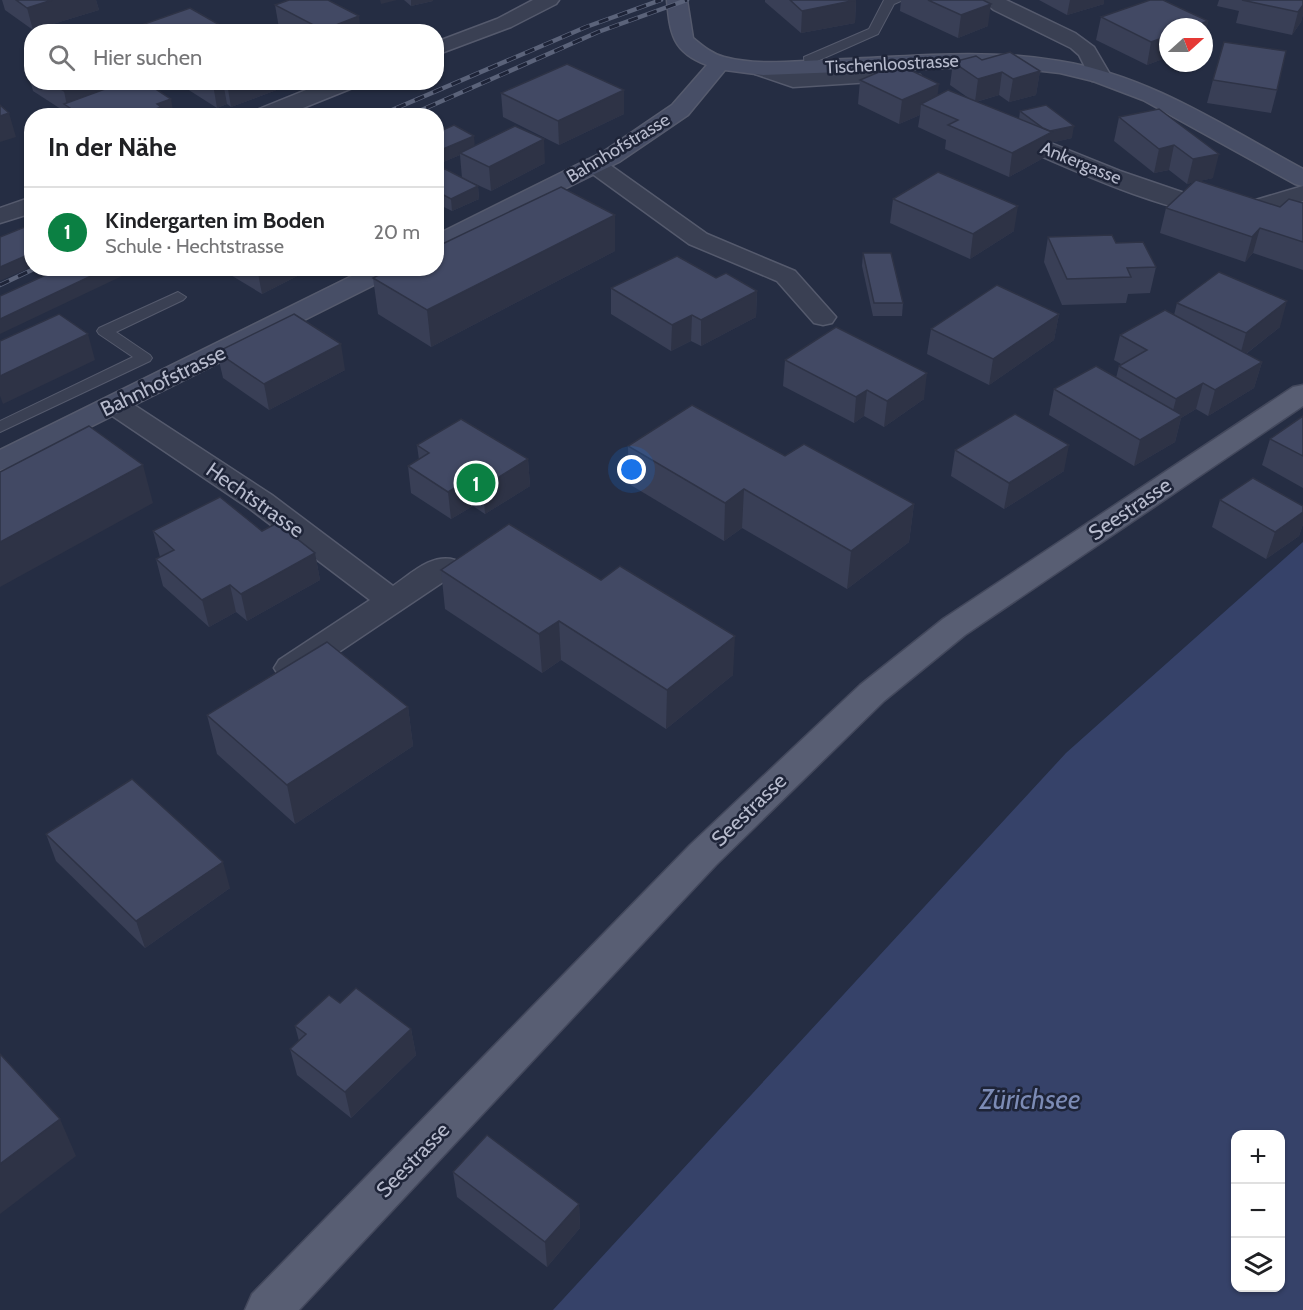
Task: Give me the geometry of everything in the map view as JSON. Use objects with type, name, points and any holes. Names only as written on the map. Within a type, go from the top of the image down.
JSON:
[{"type":"main road","name":"Tischenloostrasse","points":[[677,0],[680,31],[684,42],[704,57],[720,63],[763,69],[998,60],[1060,67],[1100,76],[1151,95],[1303,179]]},
{"type":"main road","name":"Bahnhofstrasse","points":[[444,241],[595,165],[680,110],[720,63]]},
{"type":"main road","name":"Bahnhofstrasse","points":[[0,461],[373,276]]},
{"type":"main road","name":"Seestrasse","points":[[268,1310],[703,855],[872,693],[954,627],[1303,393]]},
{"type":"street","points":[[444,46],[504,23],[549,0]]},
{"type":"street","points":[[991,0],[1071,40],[1087,51],[1100,76]]},
{"type":"street","points":[[763,69],[794,80],[872,76],[908,78],[935,92]]},
{"type":"street","points":[[282,108],[327,90]]},
{"type":"street","name":"Ankergasse","points":[[982,122],[1087,168],[1178,200],[1212,208],[1239,210],[1259,208],[1303,193]]},
{"type":"street","points":[[595,165],[698,239],[786,276],[823,317]]},
{"type":"street","points":[[0,216],[24,207]]},
{"type":"street","name":"Hechtstrasse","points":[[115,405],[261,501],[392,601]]},
{"type":"street","points":[[284,672],[444,567]]},
{"type":"lane","points":[[809,68],[808,60],[874,31],[889,2],[897,0]]},
{"type":"lane","points":[[0,428],[144,358],[105,331],[178,297]]},
{"type":"water","name":"Zürichsee","points":[[1303,542],[1303,1310],[553,1310],[1066,753]]},
{"type":"building","points":[[16,0],[52,0],[27,8]]},
{"type":"building","points":[[289,0],[328,0],[359,16],[338,24],[311,24],[275,5]]},
{"type":"building","points":[[790,0],[856,0],[802,11]]},
{"type":"building","points":[[928,0],[983,0],[991,4],[961,15]]},
{"type":"building","points":[[1150,0],[1163,0],[1202,18],[1159,18],[1159,39],[1151,42],[1101,17]]},
{"type":"building","points":[[1242,0],[1303,0],[1303,5],[1298,12]]},
{"type":"building","points":[[190,8],[218,24],[144,24]]},
{"type":"building","points":[[1224,42],[1286,51],[1277,90],[1213,80]]},
{"type":"building","points":[[1010,52],[1040,71],[1013,79],[1002,72],[978,79],[953,62],[976,56],[982,60]]},
{"type":"building","points":[[567,64],[624,90],[558,121],[501,93]]},
{"type":"building","points":[[898,64],[939,84],[902,100],[860,80]]},
{"type":"building","points":[[102,90],[157,90],[171,99],[157,104],[161,107],[158,108],[70,108],[64,104]]},
{"type":"building","points":[[948,90],[1052,132],[1012,153],[948,125],[958,120],[921,104]]},
{"type":"building","points":[[0,105],[9,113],[0,116]]},
{"type":"building","points":[[1046,105],[1074,126],[1050,131],[1020,111]]},
{"type":"building","points":[[1159,109],[1219,154],[1193,159],[1174,145],[1159,149],[1119,117]]},
{"type":"building","points":[[454,125],[474,136],[444,149],[444,129]]},
{"type":"building","points":[[515,126],[544,139],[489,167],[460,153]]},
{"type":"building","points":[[444,169],[478,186],[451,199],[444,195]]},
{"type":"building","points":[[938,172],[1018,206],[973,234],[893,199]]},
{"type":"building","points":[[1196,180],[1280,207],[1289,199],[1303,203],[1303,242],[1260,228],[1252,237],[1166,208]]},
{"type":"building","points":[[561,187],[615,215],[427,310],[373,278],[377,276],[444,276],[444,243]]},
{"type":"building","points":[[24,227],[24,256],[0,267],[0,237]]},
{"type":"building","points":[[1112,235],[1116,243],[1143,242],[1156,267],[1127,268],[1131,277],[1067,279],[1048,237]]},
{"type":"building","points":[[863,253],[891,253],[903,303],[874,303]]},
{"type":"building","points":[[677,256],[716,278],[726,273],[757,291],[701,320],[692,315],[672,325],[611,288]]},
{"type":"building","points":[[1219,272],[1287,301],[1246,333],[1177,303]]},
{"type":"building","points":[[44,276],[91,276],[0,319],[0,296]]},
{"type":"building","points":[[997,285],[1059,314],[993,359],[931,329]]},
{"type":"building","points":[[1165,310],[1262,362],[1215,390],[1203,383],[1176,399],[1119,366],[1147,350],[1120,335]]},
{"type":"building","points":[[59,314],[88,334],[0,376],[0,341]]},
{"type":"building","points":[[294,314],[341,344],[264,384],[217,352]]},
{"type":"building","points":[[836,327],[927,373],[887,401],[867,390],[856,397],[785,360]]},
{"type":"building","points":[[1096,366],[1182,415],[1140,440],[1054,389]]},
{"type":"building","points":[[692,405],[785,456],[804,444],[914,504],[851,551],[744,489],[725,503],[628,446]]},
{"type":"building","points":[[1015,414],[1069,445],[1009,483],[955,450]]},
{"type":"building","points":[[1303,416],[1303,456],[1270,439]]},
{"type":"building","points":[[461,419],[528,459],[483,487],[470,479],[448,492],[408,466],[429,453],[417,445]]},
{"type":"building","points":[[89,426],[143,465],[0,542],[0,472]]},
{"type":"building","points":[[1253,478],[1303,506],[1303,512],[1275,532],[1220,500]]},
{"type":"building","points":[[220,497],[262,531],[277,523],[315,553],[241,594],[230,585],[202,600],[156,559],[174,550],[153,531]]},
{"type":"building","points":[[509,524],[601,580],[620,566],[735,636],[667,690],[559,621],[539,634],[441,570]]},
{"type":"building","points":[[327,642],[408,707],[287,785],[207,715]]},
{"type":"building","points":[[132,779],[223,862],[136,921],[46,834]]},
{"type":"building","points":[[356,988],[411,1029],[345,1092],[290,1049],[306,1034],[295,1026],[329,995],[340,1003]]},
{"type":"building","points":[[0,1054],[60,1119],[0,1164]]},
{"type":"building","points":[[487,1135],[579,1204],[545,1242],[453,1172]]},
{"type":"railway","points":[[444,88],[586,27],[661,0]]},
{"type":"railway","points":[[426,108],[598,32],[687,0]]},
{"type":"railway","points":[[397,108],[439,90]]},
{"type":"railway","points":[[0,285],[24,274]]},
{"type":"place","name":"Kindergarten im Boden","points":[[476,483]]}]
